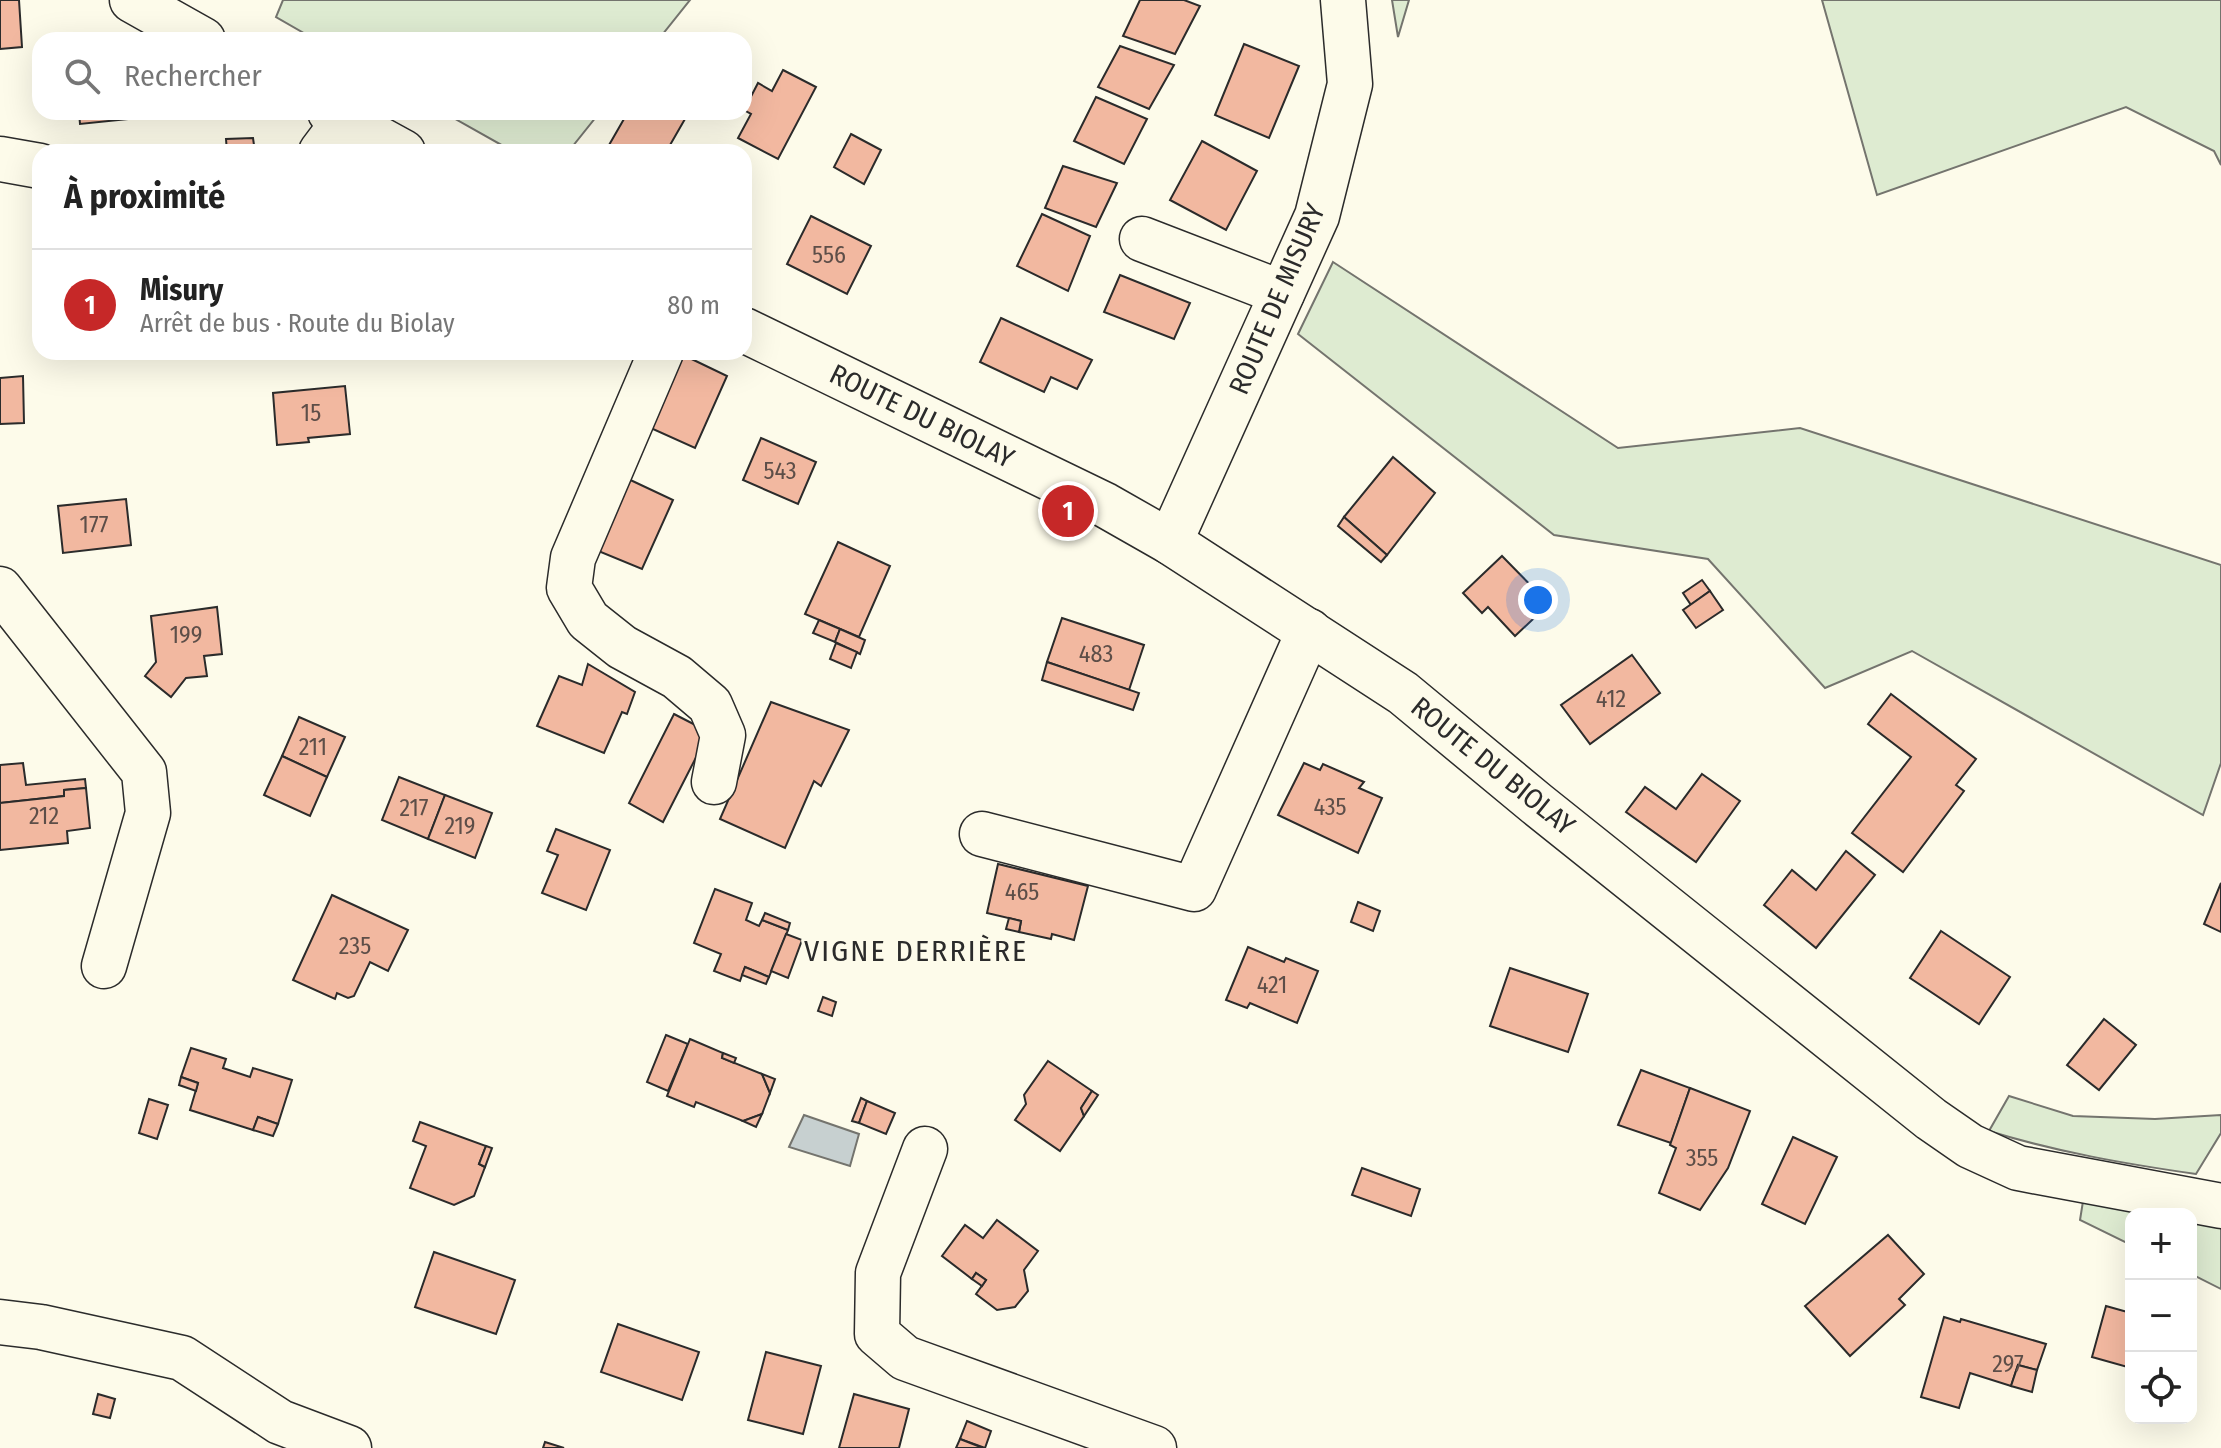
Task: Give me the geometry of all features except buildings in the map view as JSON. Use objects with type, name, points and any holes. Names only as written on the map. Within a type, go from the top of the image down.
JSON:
[{"type":"street","points":[[132,0],[189,32]]},
{"type":"street","name":"ROUTE DE MISURY","points":[[1170,542],[1317,216],[1350,84],[1343,0]]},
{"type":"street","points":[[332,128],[379,144]]},
{"type":"street","points":[[0,159],[32,165]]},
{"type":"street","points":[[1142,239],[1282,293]]},
{"type":"street","name":"ROUTE DU BIOLAY","points":[[752,334],[1105,505],[1170,542],[1403,693],[1537,804],[1970,1146],[2018,1168],[2221,1206]]},
{"type":"street","points":[[658,360],[573,558],[569,588],[588,620],[622,647],[677,677],[710,705],[723,735],[714,782]]},
{"type":"street","points":[[0,589],[144,772],[148,813],[104,966]]},
{"type":"street","points":[[982,834],[1194,889],[1309,631]]},
{"type":"street","points":[[925,1149],[878,1273],[877,1334],[905,1358],[1154,1448]]},
{"type":"street","points":[[0,1322],[41,1327],[182,1358],[280,1422],[349,1448]]},
{"type":"green space","points":[[283,0],[690,0],[664,32],[302,32],[276,17]]},
{"type":"green space","points":[[1392,0],[1409,0],[1398,37]]},
{"type":"green space","points":[[1822,0],[2221,0],[2221,165],[2214,151],[2126,107],[1877,195]]},
{"type":"green space","points":[[457,120],[594,120],[574,144],[500,144]]},
{"type":"green space","points":[[1333,262],[1618,448],[1800,428],[2221,565],[2221,763],[2203,815],[1912,651],[1825,688],[1708,559],[1554,535],[1298,334]]},
{"type":"green space","points":[[2009,1096],[2073,1116],[2155,1119],[2221,1115],[2221,1133],[2196,1174],[2118,1162],[1989,1131]]},
{"type":"green space","points":[[2084,1195],[2146,1208],[2125,1208],[2125,1242],[2080,1220]]},
{"type":"green space","points":[[2197,1219],[2221,1224],[2221,1289],[2197,1277]]},
{"type":"shaded area","points":[[804,1115],[859,1134],[850,1166],[789,1147]]},
{"type":"place","name":"Misury","points":[[1068,511]]},
{"type":"district","name":"VIGNE DERRIÈRE","points":[[916,951]]}]
